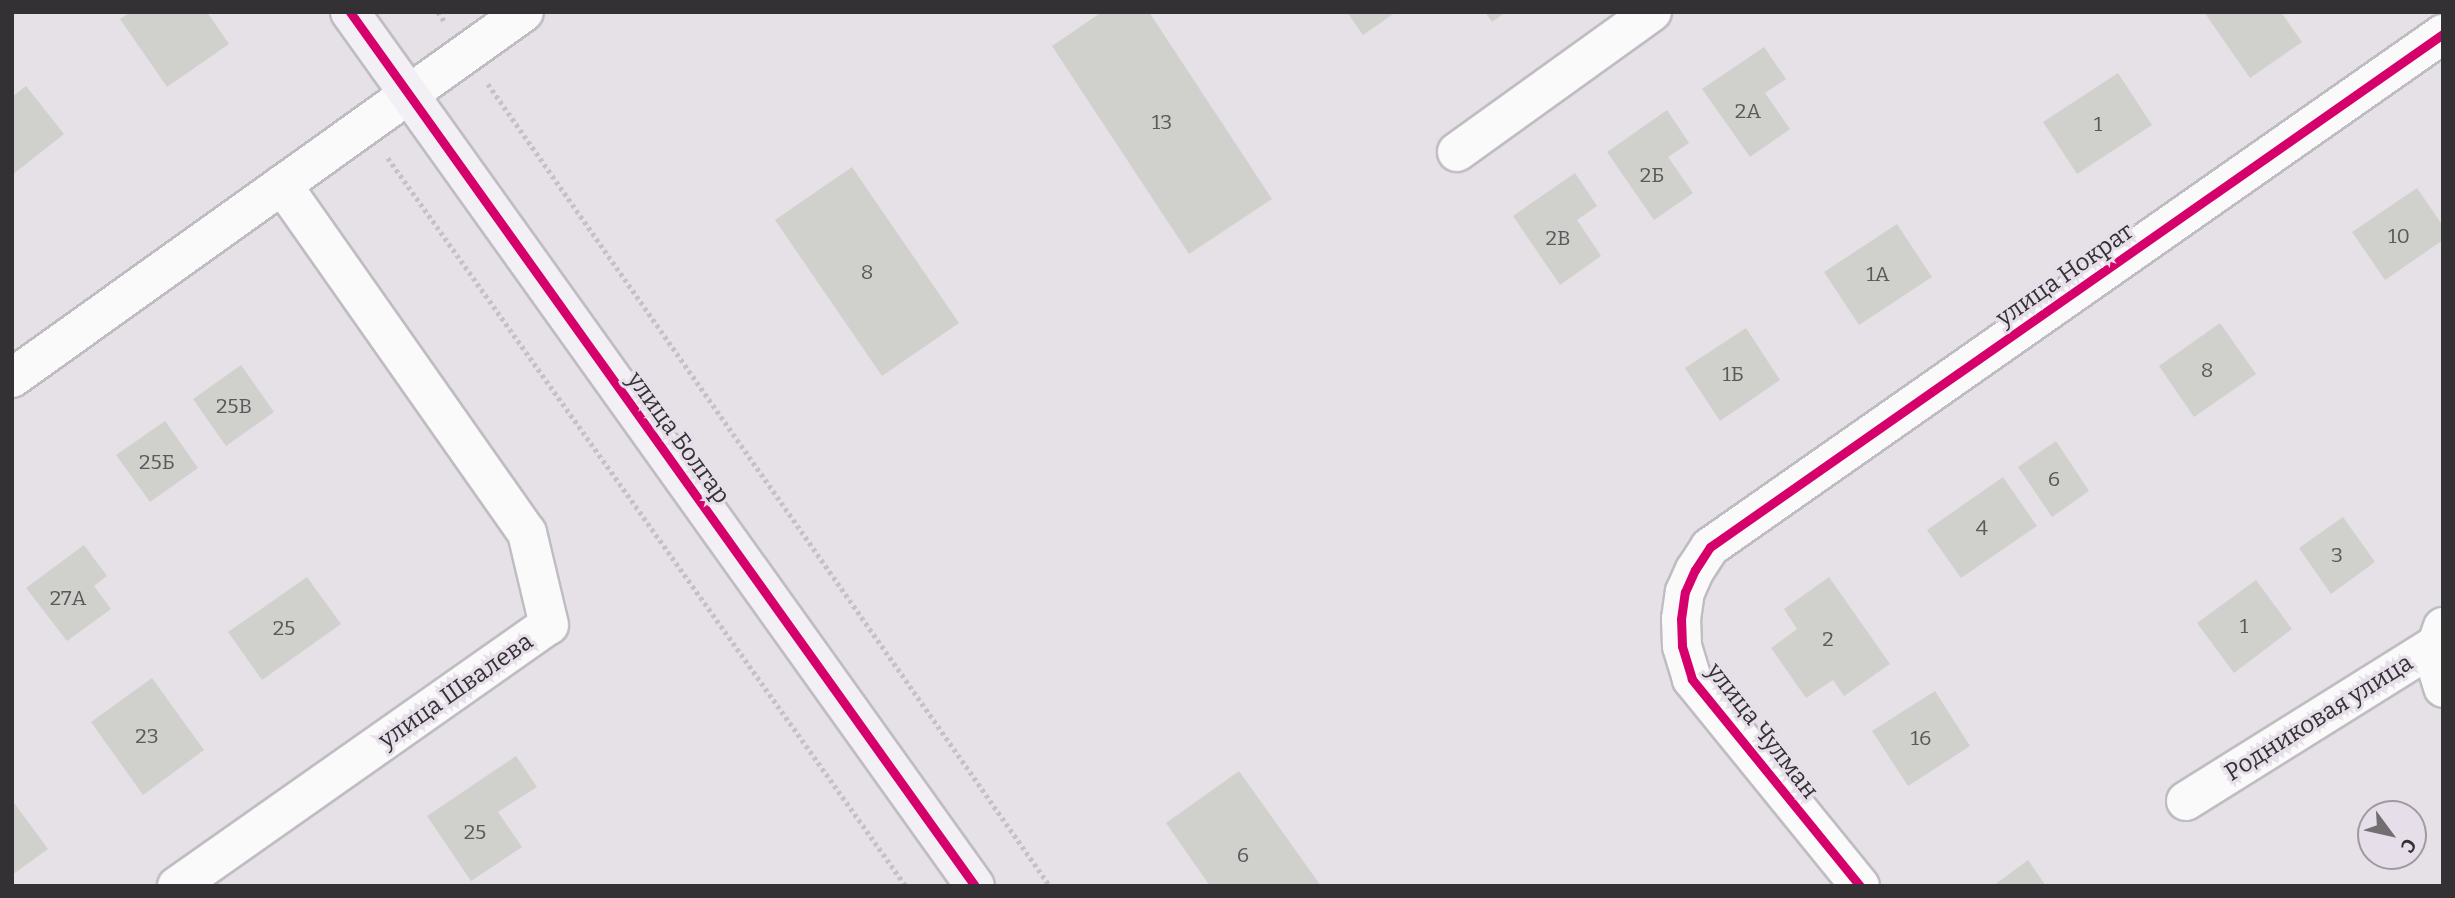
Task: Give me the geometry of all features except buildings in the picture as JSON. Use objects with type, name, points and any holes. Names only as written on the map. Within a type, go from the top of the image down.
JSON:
[{"type":"street","name":"улица Болгар","points":[[350,12],[975,886]]},
{"type":"street","points":[[12,378],[524,12]]},
{"type":"street","points":[[1457,152],[1652,12]]},
{"type":"street","name":"улица Нократ","points":[[1710,547],[2443,34]]},
{"type":"street","name":"улица Швалева","points":[[177,886],[549,625],[527,533],[282,184]]},
{"type":"street","name":"улица Чулман","points":[[1710,547],[1685,592],[1681,618],[1682,646],[1692,679],[1860,886]]},
{"type":"street","points":[[2440,635],[2435,660],[2443,688]]},
{"type":"street","name":"Родниковая улица","points":[[2186,801],[2440,635]]},
{"type":"path","points":[[439,12],[1050,886]]},
{"type":"path","points":[[365,125],[906,886]]},
{"type":"cycle path","points":[[350,12],[975,886]]},
{"type":"cycle path","points":[[1860,886],[1692,679],[1682,646],[1681,619],[1685,592],[1710,547],[2443,34]]}]
